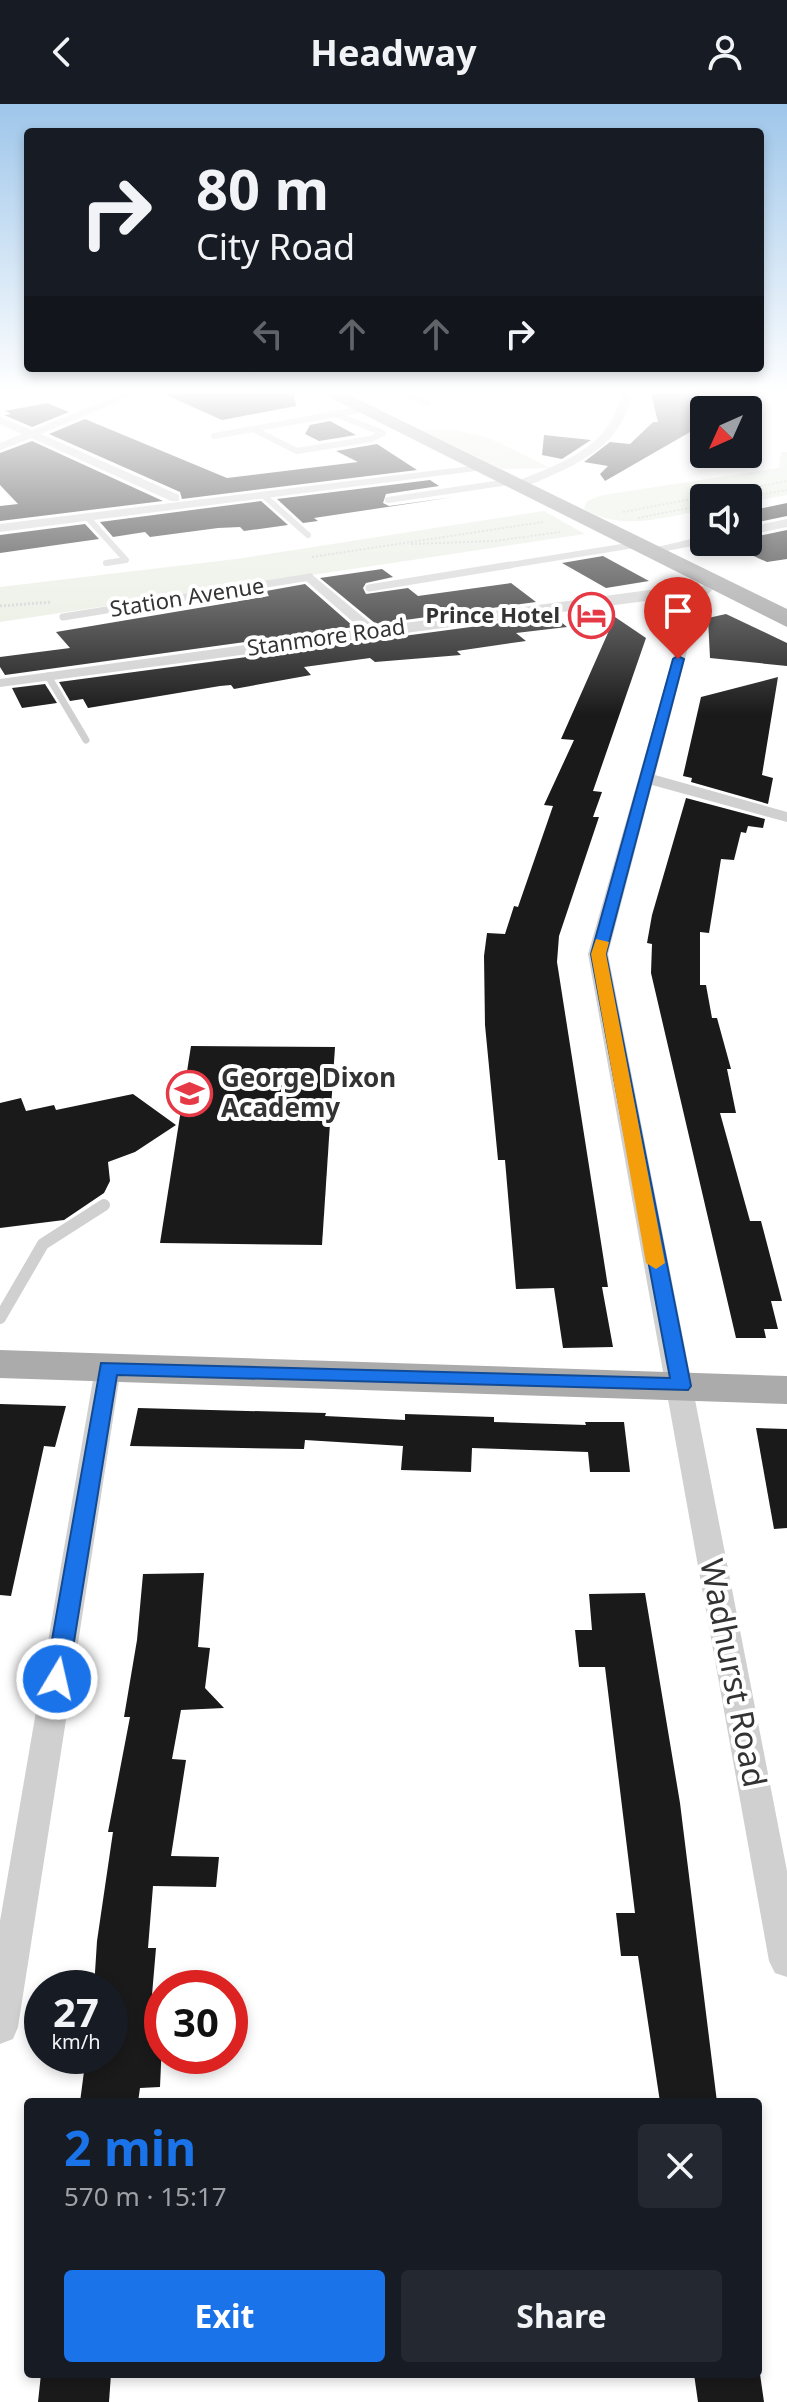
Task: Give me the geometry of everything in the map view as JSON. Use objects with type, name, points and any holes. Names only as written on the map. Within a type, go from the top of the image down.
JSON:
[{"type":"highway","points":[[558,501],[606,519],[640,548],[706,588],[787,619]]},
{"type":"main road","points":[[0,1364],[787,1390]]},
{"type":"street","points":[[0,528],[213,501]]},
{"type":"street","points":[[762,528],[787,523]]},
{"type":"street","points":[[640,548],[690,542]]},
{"type":"street","points":[[310,577],[371,631]]},
{"type":"street","name":"Stanmore Road","points":[[0,683],[706,588]]},
{"type":"street","name":"Wadhurst Road","points":[[706,588],[694,600],[598,954],[787,1961]]},
{"type":"street","points":[[647,778],[787,817]]},
{"type":"street","points":[[0,2027],[108,1368]]},
{"type":"lane","points":[[270,501],[308,535]]},
{"type":"lane","points":[[87,517],[126,560],[106,563]]},
{"type":"lane","points":[[369,588],[640,548]]},
{"type":"lane","name":"Station Avenue","points":[[63,617],[310,577]]},
{"type":"lane","points":[[48,676],[86,740]]},
{"type":"lane","points":[[0,1318],[16,1301],[38,1251],[51,1237],[104,1205]]},
{"type":"path","points":[[386,545],[520,539],[691,501]]},
{"type":"path","points":[[628,520],[690,508]]},
{"type":"shaded area","points":[[587,501],[690,501],[690,513],[658,519],[628,521],[598,516],[584,509]]},
{"type":"shaded area","points":[[544,511],[585,534],[0,622],[0,587],[236,559]]},
{"type":"building","points":[[15,501],[161,501],[0,521],[0,506],[18,504]]},
{"type":"building","points":[[261,501],[288,525],[244,531],[240,527],[218,528],[150,537],[145,532],[113,537],[100,522]]},
{"type":"building","points":[[279,501],[384,501],[389,506],[426,501],[314,518],[318,521],[303,523]]},
{"type":"building","points":[[787,503],[787,516],[762,521],[762,508]]},
{"type":"building","points":[[85,524],[99,539],[0,553],[0,535]]},
{"type":"building","points":[[787,530],[787,559],[767,562],[754,556],[762,556],[762,535]]},
{"type":"building","points":[[603,556],[649,581],[606,588],[562,563]]},
{"type":"building","points":[[382,569],[393,577],[366,583],[363,588],[366,594],[408,588],[418,596],[511,583],[536,602],[376,624],[320,578]]},
{"type":"building","points":[[305,584],[354,627],[5,675],[0,667],[0,657],[70,648],[56,632],[269,596],[266,591]]},
{"type":"building","points":[[726,614],[787,643],[787,666],[710,658],[708,618]]},
{"type":"building","points":[[554,616],[567,627],[516,633],[526,641],[457,651],[461,655],[375,662],[370,658],[304,667],[311,675],[234,689],[231,685],[220,686],[88,708],[83,699],[70,701],[59,682]]},
{"type":"building","points":[[615,617],[646,638],[593,791],[602,792],[593,817],[599,817],[559,936],[557,962],[608,1287],[602,1287],[613,1347],[563,1348],[554,1288],[516,1289],[505,1160],[498,1160],[485,1025],[484,956],[487,933],[505,934],[514,906],[518,907],[553,806],[544,805],[574,740],[561,739]]},
{"type":"building","points":[[778,677],[762,775],[773,778],[768,804],[691,782],[692,778],[683,776],[701,697]]},
{"type":"building","points":[[45,684],[57,703],[22,708],[12,688]]},
{"type":"building","points":[[686,798],[765,819],[763,828],[748,826],[746,833],[741,832],[734,860],[721,859],[709,933],[700,932],[700,985],[706,985],[712,1018],[717,1018],[731,1069],[727,1069],[736,1113],[720,1113],[750,1221],[761,1221],[782,1301],[771,1301],[778,1329],[764,1329],[766,1338],[736,1338],[651,973],[652,944],[647,943],[652,915]]},
{"type":"building","points":[[191,1046],[335,1047],[322,1245],[160,1243]]},
{"type":"building","points":[[133,1094],[176,1125],[135,1152],[108,1162],[110,1181],[104,1193],[64,1220],[0,1228],[0,1103],[21,1098],[26,1111],[54,1105],[56,1110]]},
{"type":"building","points":[[0,1404],[66,1406],[55,1447],[44,1446],[11,1596],[0,1595]]},
{"type":"building","points":[[138,1408],[326,1413],[325,1416],[405,1420],[405,1414],[494,1417],[494,1422],[586,1425],[585,1422],[624,1422],[630,1472],[590,1472],[588,1452],[472,1448],[471,1472],[401,1470],[403,1446],[305,1440],[304,1449],[130,1446]]},
{"type":"building","points":[[756,1428],[787,1429],[787,1528],[774,1529]]},
{"type":"building","points":[[204,1573],[198,1647],[210,1648],[205,1688],[224,1708],[181,1710],[172,1759],[186,1760],[171,1856],[219,1857],[216,1887],[153,1886],[148,1948],[156,1948],[154,1970],[144,1970],[144,2074],[161,2074],[160,2087],[140,2088],[139,2098],[81,2098],[84,2074],[128,2074],[128,1970],[95,1970],[113,1832],[108,1832],[130,1717],[124,1717],[137,1640],[143,1574]]},
{"type":"building","points":[[645,1593],[680,1803],[717,2098],[659,2098],[638,1956],[621,1956],[616,1913],[635,1913],[605,1667],[579,1667],[575,1630],[592,1630],[589,1594]]},
{"type":"building","points":[[41,2378],[111,2378],[109,2402],[38,2402]]},
{"type":"building","points":[[695,2378],[761,2378],[764,2402],[698,2402]]},
{"type":"slow traffic","points":[[602,942],[598,954],[656,1263]]},
{"type":"place","name":"Prince Hotel","points":[[591,615]]},
{"type":"place","name":"George Dixon Academy","points":[[190,1093]]},
{"type":"route","points":[[57,1679],[108,1368],[681,1386],[598,954],[678,659]]}]
